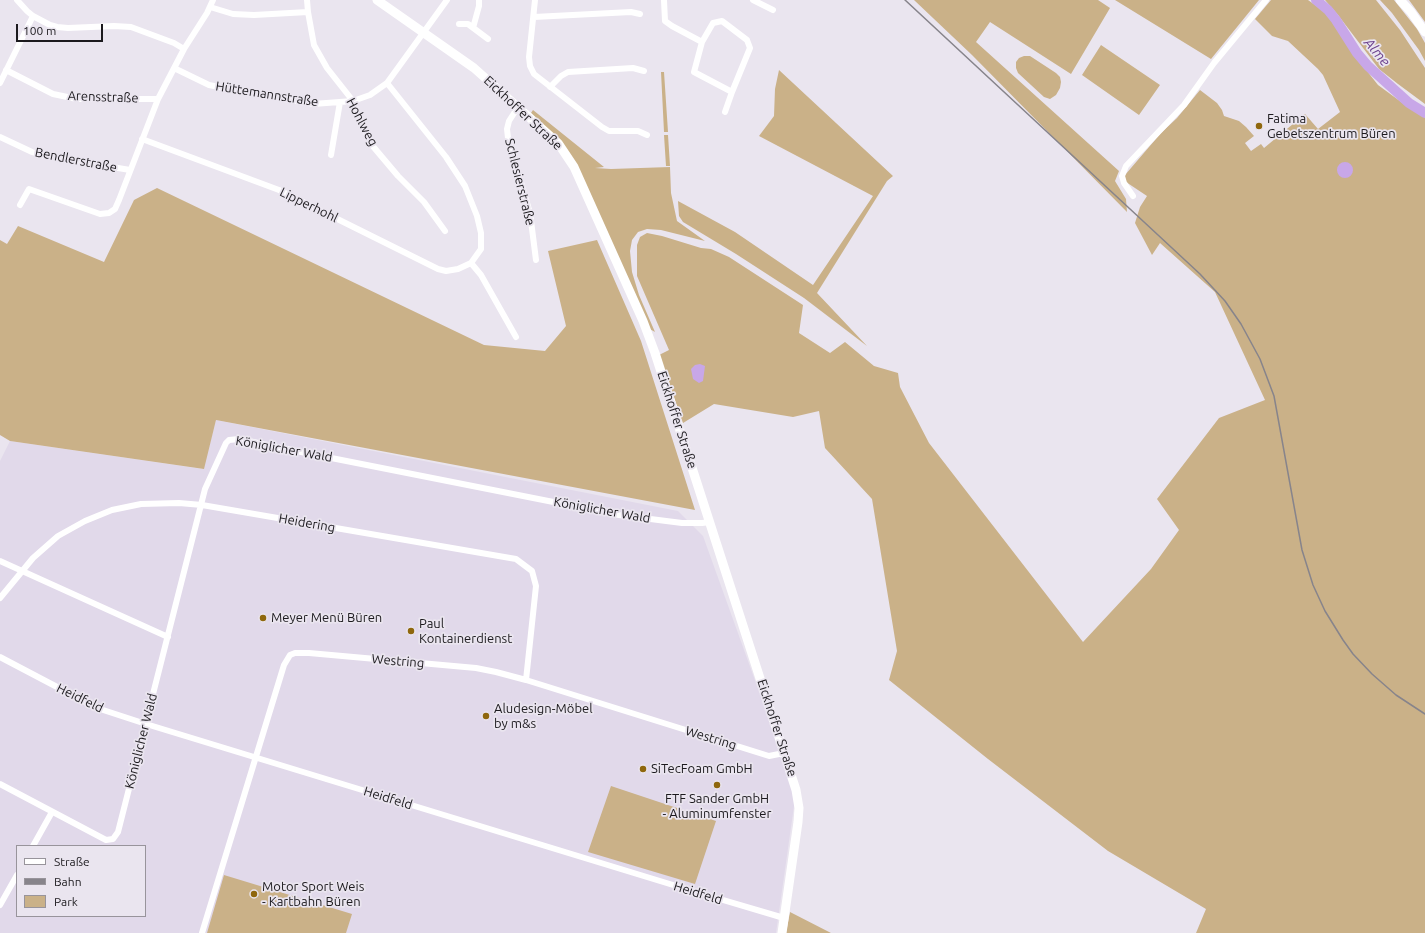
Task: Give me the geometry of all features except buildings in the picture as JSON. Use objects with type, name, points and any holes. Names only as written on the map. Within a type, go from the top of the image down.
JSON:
[{"type":"main road","name":"Eickhoffer Straße","points":[[377,0],[474,68],[565,152],[577,174],[650,338],[796,790],[799,808],[782,933]]},
{"type":"main road","points":[[1400,0],[1411,12],[1425,32]]},
{"type":"street","points":[[17,0],[26,11],[50,25],[68,28],[114,26],[131,27],[184,48]]},
{"type":"street","points":[[20,205],[29,189],[103,214],[112,211],[119,200],[158,99],[184,48],[213,0]]},
{"type":"street","name":"Hohlweg","points":[[306,0],[314,45],[327,68],[353,101],[363,128],[371,144],[398,176],[424,202],[445,231]]},
{"type":"street","name":"Hüttemannstraße","points":[[174,68],[208,85],[234,90],[313,104],[353,101],[370,95],[387,83],[447,0]]},
{"type":"street","points":[[473,28],[479,6],[479,0]]},
{"type":"street","points":[[536,0],[529,57],[530,66],[534,74],[602,127],[609,130],[638,131],[648,135]]},
{"type":"street","points":[[664,0],[665,21],[702,42]]},
{"type":"street","points":[[753,0],[773,10]]},
{"type":"street","points":[[1132,196],[1124,183],[1122,176],[1126,166],[1184,105],[1214,63],[1266,0]]},
{"type":"street","points":[[210,7],[233,14],[254,15],[308,12]]},
{"type":"street","points":[[534,17],[631,12],[640,14]]},
{"type":"street","points":[[0,83],[33,16]]},
{"type":"street","points":[[725,112],[750,48],[747,40],[722,21],[713,23],[702,42],[694,72],[732,92]]},
{"type":"street","points":[[459,24],[468,24],[488,39]]},
{"type":"street","points":[[550,87],[561,76],[568,72],[633,68],[644,71]]},
{"type":"street","name":"Arensstraße","points":[[6,70],[53,94],[77,99],[158,99]]},
{"type":"street","points":[[387,83],[446,157],[465,186],[477,216],[481,232],[481,249],[472,263],[481,275],[516,337]]},
{"type":"street","points":[[331,155],[340,102]]},
{"type":"street","name":"Schlesierstraße","points":[[518,107],[509,121],[507,129],[508,138],[530,213],[536,260]]},
{"type":"street","name":"Bendlerstraße","points":[[0,137],[41,155],[130,170]]},
{"type":"street","name":"Lipperhohl","points":[[142,139],[279,190],[438,269],[446,271],[458,269],[472,263]]},
{"type":"street","name":"Königlicher Wald","points":[[52,812],[106,840],[114,839],[118,832],[202,506],[205,489],[226,443],[229,440],[236,438],[620,514],[682,523],[710,522]]},
{"type":"street","name":"Heidering","points":[[0,598],[33,558],[58,536],[85,521],[112,510],[140,504],[179,503],[202,506],[516,559],[532,571],[536,586],[526,680]]},
{"type":"street","points":[[0,561],[168,637]]},
{"type":"street","name":"Westring","points":[[202,933],[284,665],[290,655],[295,653],[476,668],[496,672],[769,756],[784,753]]},
{"type":"street","name":"Heidfeld","points":[[0,657],[96,707],[146,724],[784,918]]},
{"type":"street","points":[[0,784],[52,812],[34,845]]},
{"type":"street","points":[[0,905],[16,877]]},
{"type":"shaded area","points":[[1345,162],[1351,164],[1353,170],[1351,176],[1345,178],[1339,176],[1337,170],[1339,164]]},
{"type":"shaded area","points":[[700,364],[705,366],[703,381],[699,383],[693,379],[691,369],[695,365]]},
{"type":"shaded area","points":[[216,420],[678,511],[703,536],[770,722],[795,799],[776,933],[0,933],[0,461],[10,441],[203,469]]},
{"type":"green space","points":[[914,0],[1098,0],[1110,8],[1071,74],[990,22],[976,42],[1119,171],[1115,181],[1126,199],[1127,212],[972,55]]},
{"type":"green space","points":[[1115,0],[1259,0],[1211,59]]},
{"type":"green space","points":[[1271,0],[1308,0],[1325,12],[1333,20],[1378,85],[1408,107],[1425,117],[1425,933],[1196,933],[1206,909],[1108,851],[988,759],[889,680],[897,651],[872,499],[825,448],[819,411],[793,417],[714,404],[683,423],[659,355],[669,350],[637,276],[637,245],[640,237],[647,233],[701,248],[711,249],[729,257],[803,305],[799,333],[830,353],[845,342],[874,366],[898,373],[900,387],[929,443],[1083,642],[1151,569],[1179,530],[1157,499],[1219,418],[1265,400],[1215,292],[1160,243],[1152,255],[1135,223],[1140,207],[1147,196],[1126,182],[1125,175],[1161,133],[1177,118],[1200,90],[1217,103],[1224,116],[1239,121],[1254,136],[1245,143],[1251,151],[1261,144],[1264,148],[1305,114],[1318,129],[1340,112],[1323,75],[1318,69],[1288,41],[1272,36],[1255,19]]},
{"type":"green space","points":[[1325,0],[1376,0],[1400,30],[1425,68],[1425,104],[1379,69]]},
{"type":"green space","points":[[1380,0],[1394,0],[1417,29],[1425,43],[1425,61],[1419,50],[1392,13]]},
{"type":"green space","points":[[1409,0],[1425,0],[1425,22]]},
{"type":"green space","points":[[1101,45],[1160,85],[1139,115],[1082,75]]},
{"type":"green space","points":[[1030,56],[1060,77],[1060,88],[1056,95],[1050,99],[1044,97],[1018,73],[1016,62],[1019,58]]},
{"type":"green space","points":[[779,70],[893,176],[887,181],[817,293],[867,346],[804,298],[683,222],[679,216],[678,201],[735,232],[813,285],[873,196],[759,136],[774,116],[775,89]]},
{"type":"green space","points":[[661,72],[664,72],[668,132],[664,132]]},
{"type":"green space","points":[[533,110],[604,167],[595,168],[611,169],[670,167],[671,193],[677,221],[705,241],[661,230],[647,229],[638,232],[632,240],[630,251],[632,272],[639,295],[655,332],[648,328],[576,163],[531,113]]},
{"type":"green space","points":[[664,135],[668,135],[670,166],[666,166]]},
{"type":"green space","points":[[157,188],[484,345],[545,351],[566,326],[548,251],[597,240],[641,341],[695,510],[216,420],[204,469],[10,441],[0,435],[0,240],[7,244],[18,226],[104,262],[134,200]]},
{"type":"green space","points":[[611,786],[716,821],[695,884],[588,852]]},
{"type":"green space","name":"Motor Sport Weis - Kartbahn Büren","points":[[224,875],[352,914],[346,933],[207,933]]},
{"type":"green space","points":[[790,912],[831,933],[786,933]]},
{"type":"waterway","name":"Alme","points":[[1316,0],[1328,10],[1336,20],[1357,53],[1368,66],[1409,103],[1425,113]]},
{"type":"railway","points":[[905,0],[1200,274],[1225,301],[1241,324],[1260,359],[1274,396],[1302,550],[1313,585],[1325,611],[1353,654],[1372,674],[1396,695],[1425,714]]},
{"type":"place","name":"Fatima Gebetszentrum Büren","points":[[1259,126]]},
{"type":"place","name":"Meyer Menü Büren","points":[[263,618]]},
{"type":"place","name":"Paul Kontainerdienst","points":[[411,631]]},
{"type":"place","name":"Aludesign-Möbel by m&s","points":[[486,716]]},
{"type":"place","name":"SiTecFoam GmbH","points":[[643,769]]},
{"type":"place","name":"FTF Sander GmbH - Aluminumfenster","points":[[717,785]]},
{"type":"place","name":"Motor Sport Weis - Kartbahn Büren","points":[[254,894]]}]
